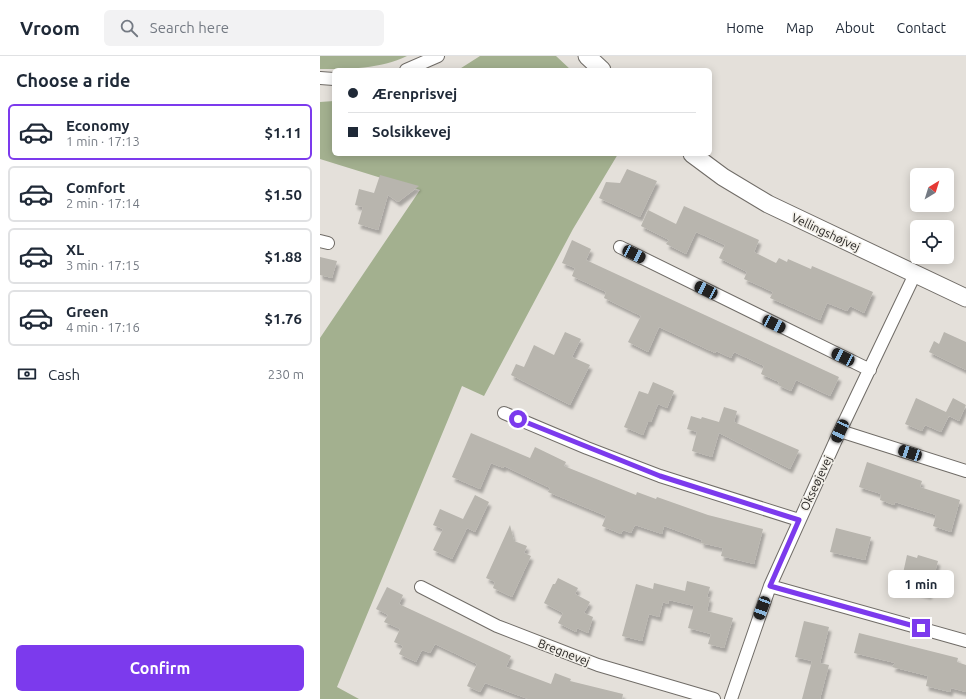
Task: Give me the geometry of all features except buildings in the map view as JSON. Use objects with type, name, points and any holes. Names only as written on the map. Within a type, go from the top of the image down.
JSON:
[{"type":"street","points":[[411,68],[438,56]]},
{"type":"street","points":[[587,56],[600,68]]},
{"type":"street","points":[[320,78],[332,78]]},
{"type":"street","name":"Vellingshøjvej","points":[[695,156],[723,177],[768,204],[966,298]]},
{"type":"street","points":[[620,247],[870,370]]},
{"type":"street","name":"Okseøjevej","points":[[731,699],[770,586],[840,431],[915,274]]},
{"type":"street","points":[[504,413],[587,448],[660,476],[799,520]]},
{"type":"street","points":[[840,431],[966,471]]},
{"type":"street","name":"Bregnevej","points":[[421,586],[497,626],[598,665],[714,699]]},
{"type":"street","points":[[770,586],[966,641]]},
{"type":"green space","points":[[320,56],[407,56],[386,64],[375,66],[320,69]]},
{"type":"green space","points":[[480,56],[556,56],[569,68],[461,68]]},
{"type":"green space","points":[[332,101],[332,156],[617,156],[573,229],[484,396],[462,386],[337,687],[359,699],[320,699],[320,338],[420,190],[320,159],[320,102]]},
{"type":"route","points":[[518,419],[587,448],[660,476],[799,520],[770,586],[921,628]]}]
